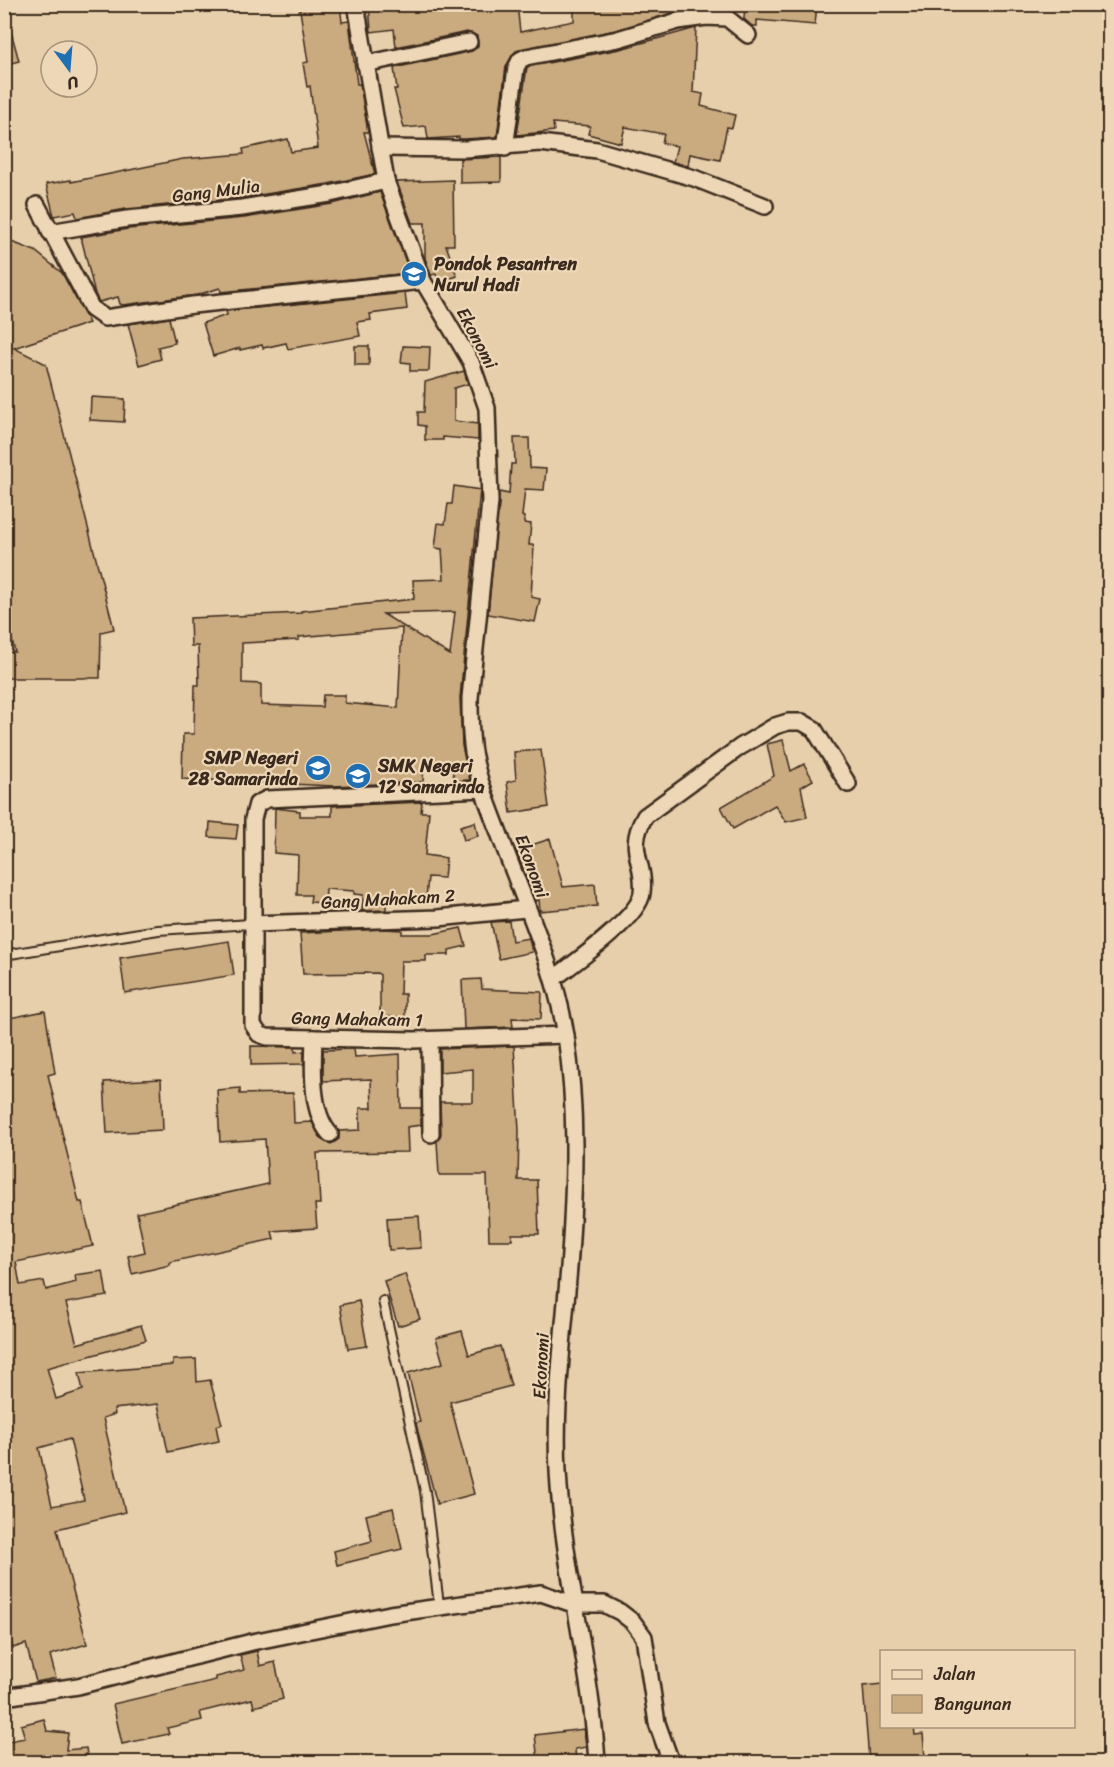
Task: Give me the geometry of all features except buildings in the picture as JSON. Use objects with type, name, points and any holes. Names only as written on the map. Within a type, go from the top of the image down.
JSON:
[{"type":"street","name":"Ekonomi","points":[[356,4],[386,181],[423,281],[471,362],[487,408],[490,502],[470,698],[473,752],[483,789],[553,979],[566,1035],[573,1104],[575,1162],[570,1255],[560,1364],[558,1472],[573,1604],[595,1728],[597,1762]]},
{"type":"street","points":[[505,148],[516,68],[520,60],[526,57],[618,39],[678,21],[706,17],[727,18],[748,35]]},
{"type":"street","points":[[365,64],[469,42]]},
{"type":"street","points":[[380,148],[505,148],[540,143],[597,150],[694,178],[765,206]]},
{"type":"street","name":"Gang Mulia","points":[[50,232],[127,219],[180,216],[291,201],[386,181]]},
{"type":"street","points":[[37,205],[92,309],[105,318],[193,305],[423,281]]},
{"type":"street","points":[[553,979],[612,933],[638,907],[642,892],[635,847],[637,830],[645,816],[740,747],[775,726],[802,722],[814,729],[848,784]]},
{"type":"street","points":[[251,924],[253,819],[255,808],[261,801],[483,789]]},
{"type":"street","name":"Gang Mahakam 2","points":[[251,924],[438,918],[526,909]]},
{"type":"street","name":"Gang Mahakam 1","points":[[251,924],[255,1030],[267,1037],[430,1040],[566,1035]]},
{"type":"street","points":[[314,1038],[318,1109],[330,1134]]},
{"type":"street","points":[[430,1040],[431,1134]]},
{"type":"street","points":[[4,1697],[78,1686],[252,1642],[439,1605],[541,1593],[573,1604],[604,1604],[633,1622],[644,1637],[657,1723],[671,1762]]},
{"type":"lane","points":[[4,956],[158,930],[251,924]]},
{"type":"lane","points":[[383,1301],[424,1491],[439,1605]]},
{"type":"place","name":"Pondok Pesantren Nurul Hadi","points":[[414,274]]},
{"type":"place","name":"SMP Negeri 28 Samarinda","points":[[318,768]]},
{"type":"place","name":"SMK Negeri 12 Samarinda","points":[[358,776]]}]
